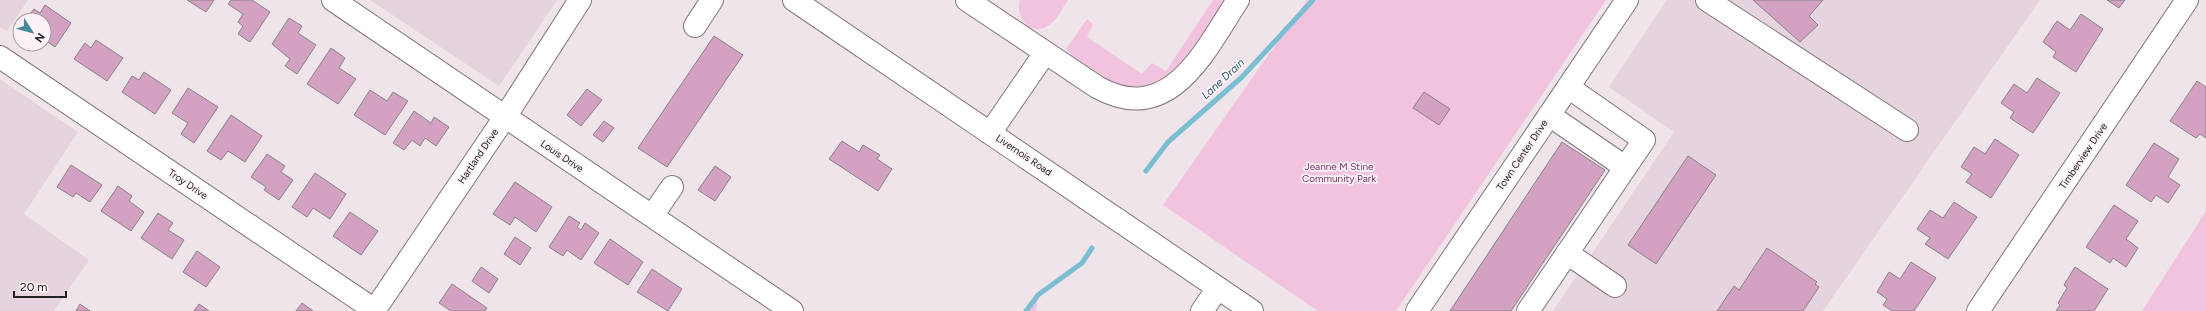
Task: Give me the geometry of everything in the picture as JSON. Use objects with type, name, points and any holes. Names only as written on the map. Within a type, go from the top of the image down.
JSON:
[{"type":"street","name":"Louis Drive","points":[[333,0],[792,311]]},
{"type":"street","name":"Hartland Drive","points":[[375,311],[580,0]]},
{"type":"street","points":[[695,26],[712,0]]},
{"type":"street","name":"Livernois Road","points":[[794,0],[1252,311]]},
{"type":"street","points":[[967,0],[1106,92],[1136,99],[1154,95],[1171,88],[1186,76],[1238,0]]},
{"type":"street","points":[[1707,0],[1907,130]]},
{"type":"street","name":"Timberview Drive","points":[[1978,311],[2187,0]]},
{"type":"street","name":"Town Center Drive","points":[[1417,311],[1568,88],[1618,3]]},
{"type":"street","points":[[990,133],[1045,53]]},
{"type":"street","name":"Troy Drive","points":[[0,57],[375,311]]},
{"type":"street","points":[[1528,311],[1644,140],[1568,88]]},
{"type":"street","points":[[1549,115],[1625,167]]},
{"type":"street","points":[[652,216],[672,187]]},
{"type":"street","points":[[1567,253],[1615,286]]},
{"type":"street","points":[[1202,311],[1218,288]]},
{"type":"shaded area","points":[[0,0],[28,0],[20,12],[12,12],[12,24],[7,31],[0,27]]},
{"type":"shaded area","points":[[370,0],[557,0],[499,86]]},
{"type":"shaded area","points":[[1667,0],[2040,0],[1823,311],[1553,311],[1674,132],[1609,87]]},
{"type":"shaded area","points":[[0,79],[78,132],[24,214],[89,260],[54,311],[0,311]]},
{"type":"green space","points":[[1020,0],[1068,0],[1050,25],[1040,29],[1034,29],[1021,18],[1019,12]]},
{"type":"green space","points":[[1213,0],[1226,0],[1189,54],[1175,70],[1159,81],[1141,86],[1121,84],[1085,65],[1066,49],[1087,19],[1093,24],[1087,37],[1142,74],[1152,63],[1166,71]]},
{"type":"green space","name":"Jeanne M Stine Community Park","points":[[1307,0],[1606,0],[1396,311],[1318,311],[1163,205]]},
{"type":"green space","points":[[2206,211],[2206,311],[2142,311]]},
{"type":"green space","points":[[1038,295],[1036,311],[1026,311]]},
{"type":"building","points":[[187,0],[214,0],[206,12]]},
{"type":"building","points":[[231,0],[252,0],[270,12],[250,42],[238,34],[243,26],[238,22],[243,14],[228,4]]},
{"type":"building","points":[[1753,0],[1823,0],[1809,16],[1818,25],[1800,42]]},
{"type":"building","points":[[2107,0],[2125,0],[2119,8]]},
{"type":"building","points":[[45,5],[71,23],[55,47],[52,45],[52,12],[41,12]]},
{"type":"building","points":[[34,9],[38,12],[32,12]]},
{"type":"building","points":[[2081,14],[2103,29],[2076,72],[2053,57],[2056,52],[2043,42],[2057,21],[2070,30]]},
{"type":"building","points":[[289,18],[302,26],[298,33],[316,45],[297,74],[285,66],[290,59],[272,44]]},
{"type":"building","points":[[714,36],[743,55],[667,167],[638,148]]},
{"type":"building","points":[[96,40],[123,58],[107,81],[74,59],[85,43],[91,48]]},
{"type":"building","points":[[331,48],[345,58],[339,68],[356,79],[338,104],[307,84]]},
{"type":"building","points":[[144,72],[171,90],[155,114],[122,92],[132,76],[139,80]]},
{"type":"building","points":[[2037,78],[2060,93],[2033,133],[2010,118],[2014,112],[2001,103],[2014,84],[2027,93]]},
{"type":"building","points":[[2197,81],[2206,87],[2206,138],[2200,134],[2196,138],[2170,121]]},
{"type":"building","points":[[188,88],[218,107],[194,143],[181,134],[188,123],[172,113]]},
{"type":"building","points":[[587,89],[602,100],[581,126],[567,115]]},
{"type":"building","points":[[370,90],[387,101],[393,92],[408,101],[385,135],[354,115]]},
{"type":"building","points":[[1424,92],[1450,109],[1439,125],[1413,108]]},
{"type":"building","points":[[414,111],[431,123],[434,117],[449,127],[436,146],[425,138],[420,146],[412,140],[404,150],[393,143]]},
{"type":"building","points":[[231,115],[262,136],[245,162],[228,151],[221,160],[207,151]]},
{"type":"building","points":[[604,121],[614,128],[603,142],[593,135]]},
{"type":"building","points":[[1995,139],[2019,155],[1991,198],[1966,182],[1972,174],[1961,167],[1974,147],[1985,154]]},
{"type":"building","points":[[842,141],[859,152],[863,145],[880,155],[877,159],[892,169],[878,191],[829,159]]},
{"type":"building","points":[[1562,142],[1605,170],[1511,311],[1450,311]]},
{"type":"building","points":[[2154,143],[2179,159],[2168,177],[2180,185],[2168,203],[2156,195],[2151,202],[2126,185]]},
{"type":"building","points":[[267,154],[285,166],[281,172],[293,180],[279,200],[264,190],[266,187],[251,177]]},
{"type":"building","points":[[1688,156],[1716,175],[1656,264],[1628,245]]},
{"type":"building","points":[[71,165],[102,185],[90,202],[76,193],[73,197],[57,187]]},
{"type":"building","points":[[715,166],[731,177],[715,201],[698,190]]},
{"type":"building","points":[[315,173],[346,194],[330,219],[313,208],[307,217],[292,207]]},
{"type":"building","points":[[515,182],[552,207],[536,232],[515,217],[510,225],[493,214]]},
{"type":"building","points":[[118,186],[132,196],[129,201],[144,212],[131,231],[101,211]]},
{"type":"building","points":[[1954,202],[1977,217],[1948,259],[1925,244],[1930,238],[1917,229],[1930,210],[1943,218]]},
{"type":"building","points":[[2114,205],[2138,221],[2126,239],[2138,248],[2126,267],[2113,258],[2110,263],[2086,247]]},
{"type":"building","points":[[350,212],[378,231],[361,255],[333,236]]},
{"type":"building","points":[[158,213],[173,223],[168,230],[184,240],[172,259],[141,238]]},
{"type":"building","points":[[569,216],[580,223],[577,227],[581,230],[585,223],[599,233],[581,260],[567,250],[563,256],[549,247]]},
{"type":"building","points":[[515,237],[531,248],[520,265],[504,254]]},
{"type":"building","points":[[610,239],[643,262],[628,285],[594,263]]},
{"type":"building","points":[[1767,248],[1817,282],[1815,284],[1819,287],[1803,311],[1717,311],[1734,286],[1739,290]]},
{"type":"building","points":[[197,251],[220,267],[206,287],[183,272]]},
{"type":"building","points":[[1911,262],[1936,278],[1914,311],[1892,311],[1883,305],[1887,299],[1877,292],[1889,272],[1900,279]]},
{"type":"building","points":[[481,267],[498,279],[489,293],[472,281]]},
{"type":"building","points":[[2075,267],[2108,289],[2094,311],[2056,311],[2060,305],[2058,303],[2067,288],[2064,285]]},
{"type":"building","points":[[652,269],[682,289],[668,311],[637,292]]},
{"type":"building","points":[[452,284],[487,308],[485,311],[451,311],[439,303]]},
{"type":"building","points":[[302,303],[313,311],[296,311]]},
{"type":"building","points":[[80,304],[90,311],[76,311]]},
{"type":"building","points":[[199,304],[209,311],[194,311]]},
{"type":"waterway","name":"Lane Drain","points":[[1146,171],[1168,142],[1242,77],[1313,0]]},
{"type":"waterway","name":"Lane Drain","points":[[1026,311],[1038,295],[1082,263],[1092,248]]}]
